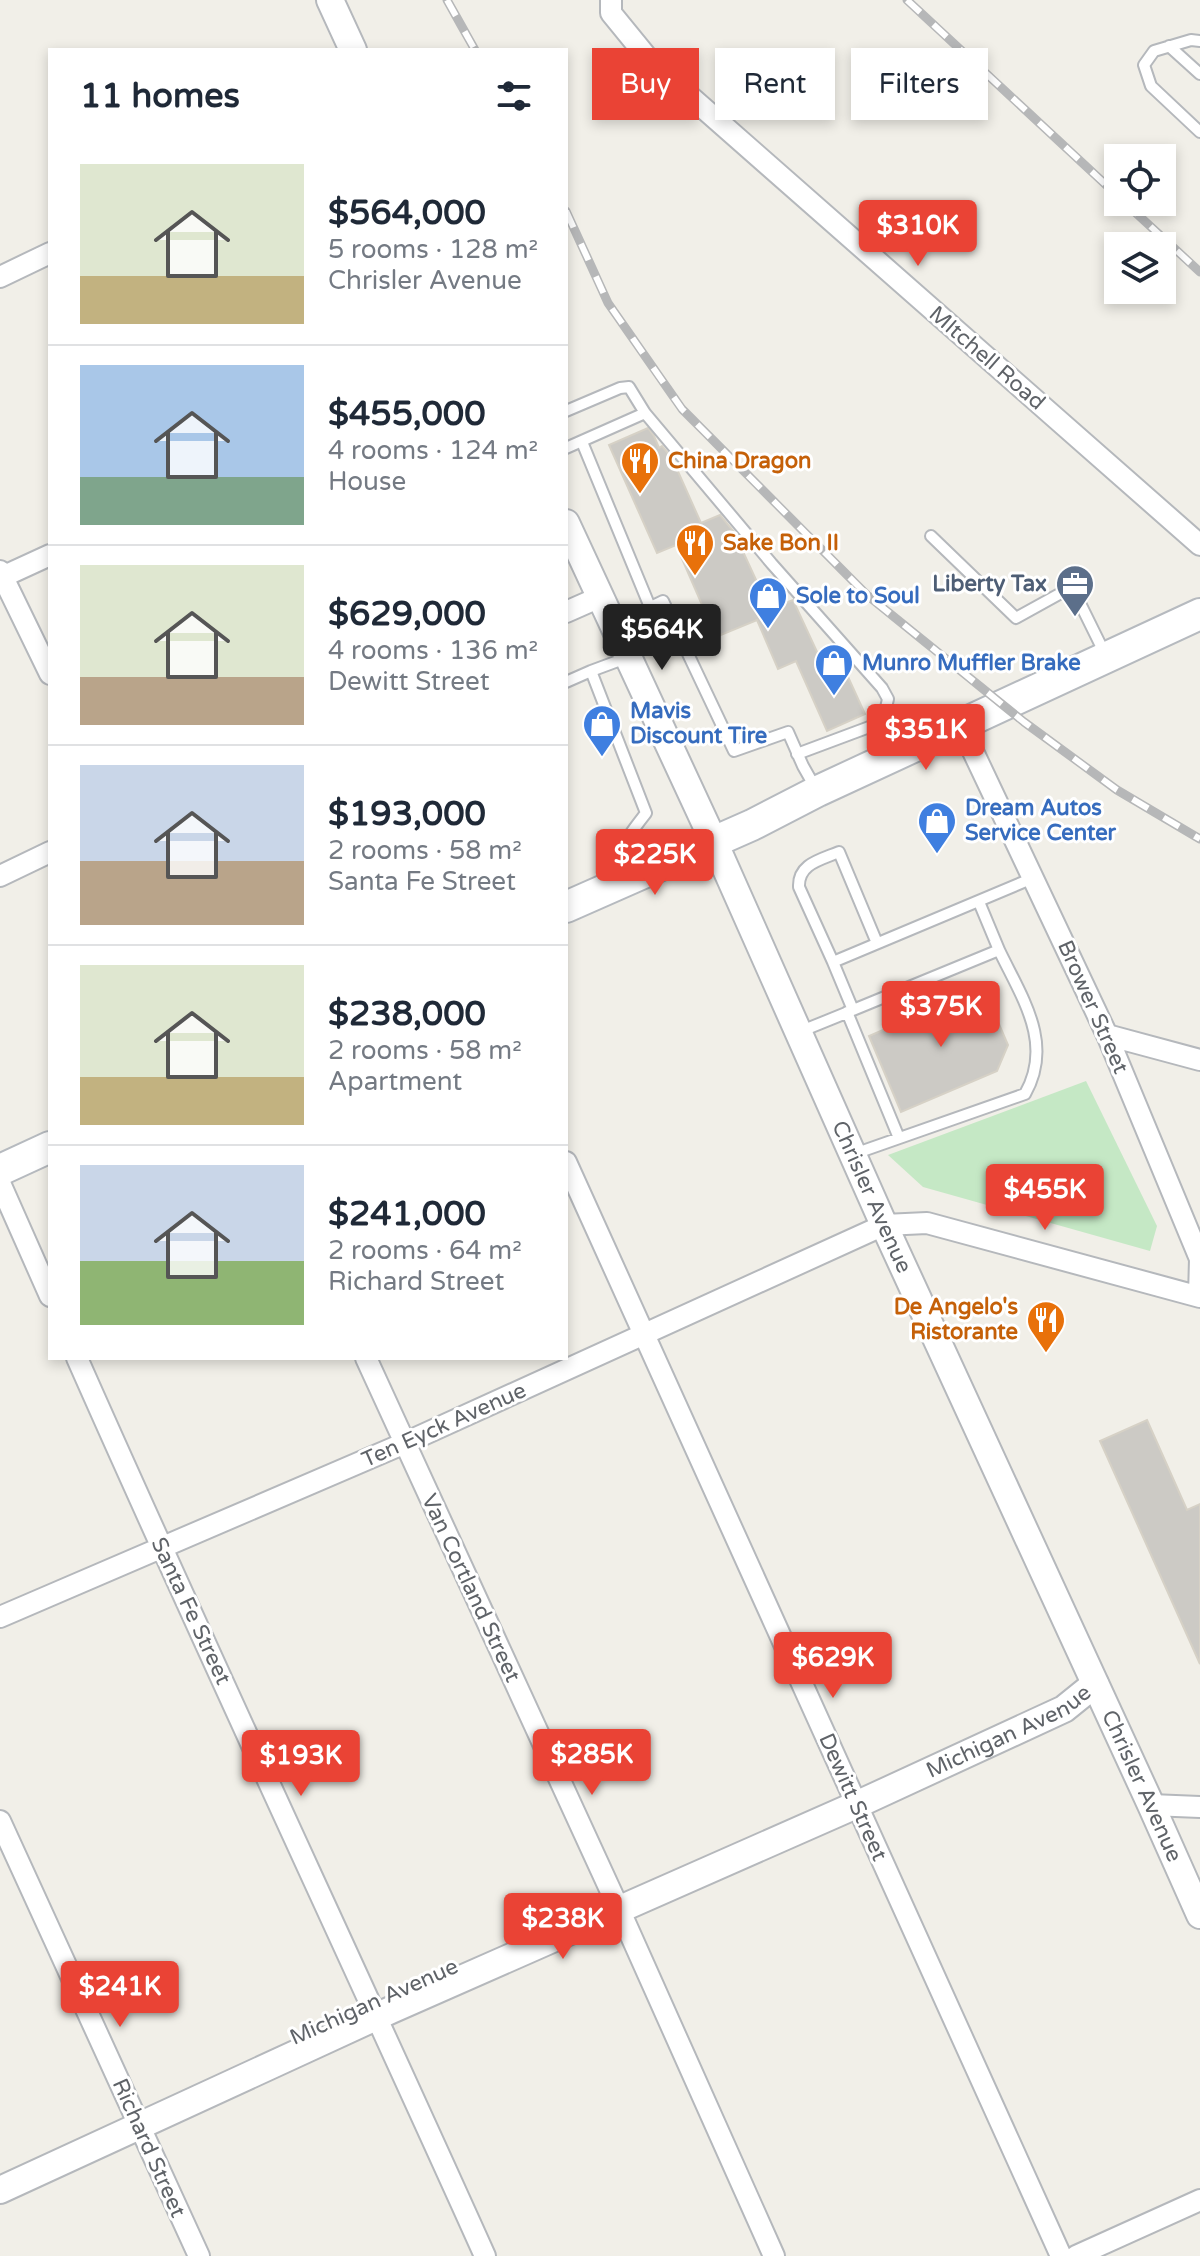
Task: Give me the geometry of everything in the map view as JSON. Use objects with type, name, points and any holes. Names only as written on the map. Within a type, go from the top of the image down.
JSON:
[{"type":"main road","points":[[568,906],[714,842],[1200,614]]},
{"type":"main road","points":[[0,1170],[48,1148]]},
{"type":"street","points":[[330,0],[352,48]]},
{"type":"street","name":"MItchell Road","points":[[611,0],[611,13],[651,62],[1200,545]]},
{"type":"street","points":[[0,277],[48,254]]},
{"type":"street","name":"Chrisler Avenue","points":[[568,527],[714,842],[884,1225],[1200,1915]]},
{"type":"street","points":[[48,556],[1,576],[48,670]]},
{"type":"street","points":[[568,611],[600,597]]},
{"type":"street","name":"Brower Street","points":[[961,726],[1107,1035],[1200,1259],[1200,1296]]},
{"type":"street","points":[[0,876],[48,853]]},
{"type":"street","points":[[1107,1035],[1200,1060]]},
{"type":"street","name":"Dewitt Street","points":[[568,1166],[1061,2256]]},
{"type":"street","points":[[0,1183],[48,1291]]},
{"type":"street","points":[[884,1225],[927,1223],[1200,1296]]},
{"type":"street","name":"Ten Eyck Avenue","points":[[0,1617],[405,1443],[884,1225]]},
{"type":"street","name":"Santa Fe Street","points":[[78,1360],[485,2256]]},
{"type":"street","name":"Van Cortland Street","points":[[367,1360],[616,1902],[774,2256]]},
{"type":"street","name":"Michigan Avenue","points":[[0,2172],[137,2118],[853,1796],[1058,1696],[1095,1684]]},
{"type":"street","points":[[1151,1805],[1200,1807]]},
{"type":"street","name":"Richard Street","points":[[0,1821],[199,2256]]},
{"type":"street","name":"Michigan Avenue","points":[[0,2190],[137,2118]]},
{"type":"street","points":[[1076,2256],[1200,2200]]},
{"type":"lane","points":[[1200,41],[1191,40],[1154,51],[1144,65],[1151,86],[1200,132]]},
{"type":"lane","points":[[1169,46],[1200,74]]},
{"type":"lane","points":[[568,410],[629,387],[645,413],[882,688],[888,699],[885,712],[872,726],[797,754]]},
{"type":"lane","points":[[568,447],[645,413]]},
{"type":"lane","points":[[582,442],[650,607]]},
{"type":"lane","points":[[931,536],[1016,618],[1072,587],[1107,658]]},
{"type":"lane","points":[[612,622],[663,601],[734,751],[788,732],[818,791]]},
{"type":"lane","points":[[568,681],[628,657]]},
{"type":"lane","points":[[591,671],[646,813],[625,841],[623,862],[631,879]]},
{"type":"lane","points":[[877,943],[839,852],[807,865],[799,877],[799,887],[833,962],[899,1138]]},
{"type":"lane","points":[[833,962],[1033,878]]},
{"type":"lane","points":[[852,1154],[1025,1094],[1034,1078],[1037,1035],[979,902]]},
{"type":"lane","points":[[798,1032],[999,950]]},
{"type":"green space","points":[[1086,1081],[1157,1226],[1150,1251],[923,1187],[888,1155]]},
{"type":"building","points":[[648,428],[659,448],[662,446],[672,458],[701,523],[720,515],[734,532],[757,582],[763,579],[775,607],[793,600],[818,654],[834,646],[865,714],[827,731],[796,661],[778,669],[757,620],[716,637],[676,545],[657,553],[609,445]]},
{"type":"building","points":[[983,987],[1008,1045],[997,1071],[901,1112],[869,1036]]},
{"type":"building","points":[[1147,1420],[1187,1510],[1200,1504],[1200,1664],[1100,1441]]},
{"type":"railway","points":[[447,0],[474,48]]},
{"type":"railway","points":[[907,0],[1104,183]]},
{"type":"railway","points":[[568,215],[608,303],[682,409],[867,595],[1024,722],[1117,790],[1200,839]]},
{"type":"railway","points":[[1139,216],[1200,272]]},
{"type":"place","name":"China Dragon","points":[[640,495]]},
{"type":"place","name":"Sake Bon II","points":[[695,577]]},
{"type":"place","name":"Liberty Tax","points":[[1075,618]]},
{"type":"place","name":"Sole to Soul","points":[[768,630]]},
{"type":"place","name":"Munro Muffler Brake","points":[[834,697]]},
{"type":"place","name":"Mavis Discount Tire","points":[[602,758]]},
{"type":"place","name":"Dream Autos Service Center","points":[[937,855]]},
{"type":"place","name":"De Angelo's Ristorante","points":[[1046,1354]]}]
